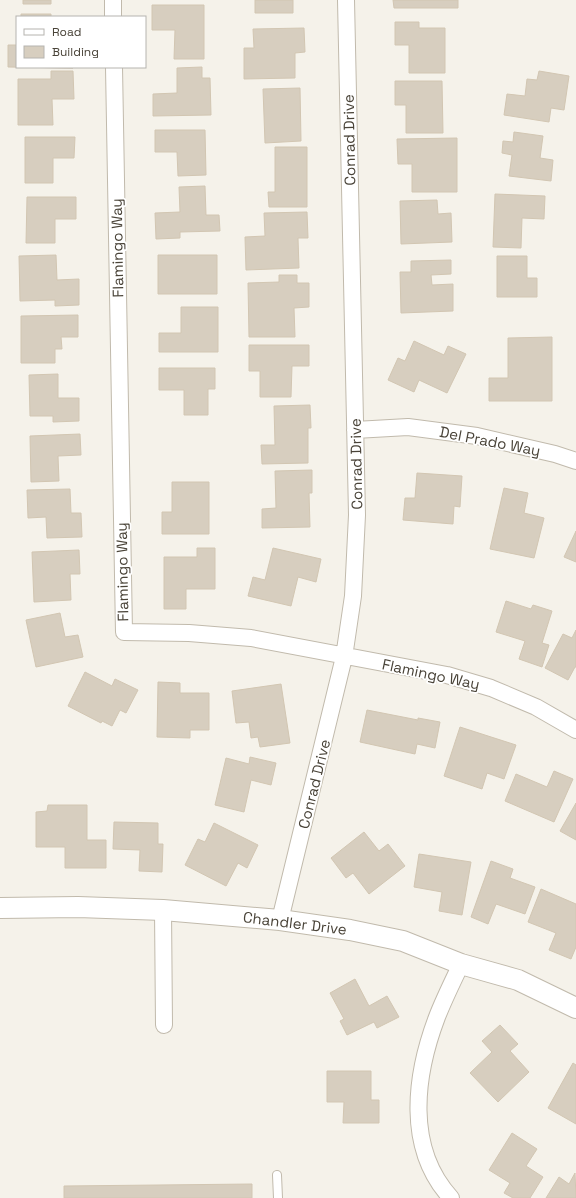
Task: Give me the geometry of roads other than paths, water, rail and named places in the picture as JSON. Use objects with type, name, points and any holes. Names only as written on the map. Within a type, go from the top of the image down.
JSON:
[{"type":"street","points":[[113,0],[113,16]]},
{"type":"street","name":"Conrad Drive","points":[[280,920],[344,657],[353,596],[356,522],[355,430],[346,0]]},
{"type":"street","name":"Flamingo Way","points":[[114,68],[124,632],[189,633],[251,638],[447,676],[491,688],[536,707],[576,730]]},
{"type":"street","name":"Del Prado Way","points":[[355,430],[408,427],[477,436],[555,454],[576,462]]},
{"type":"street","name":"Chandler Drive","points":[[0,908],[78,907],[163,910],[280,920],[350,930],[403,941],[461,964],[518,980],[576,1008]]},
{"type":"street","points":[[163,910],[164,1025]]},
{"type":"street","points":[[451,1198],[434,1174],[424,1154],[418,1109],[424,1061],[430,1038],[437,1015],[461,964]]},
{"type":"lane","points":[[277,1175],[278,1198]]}]
